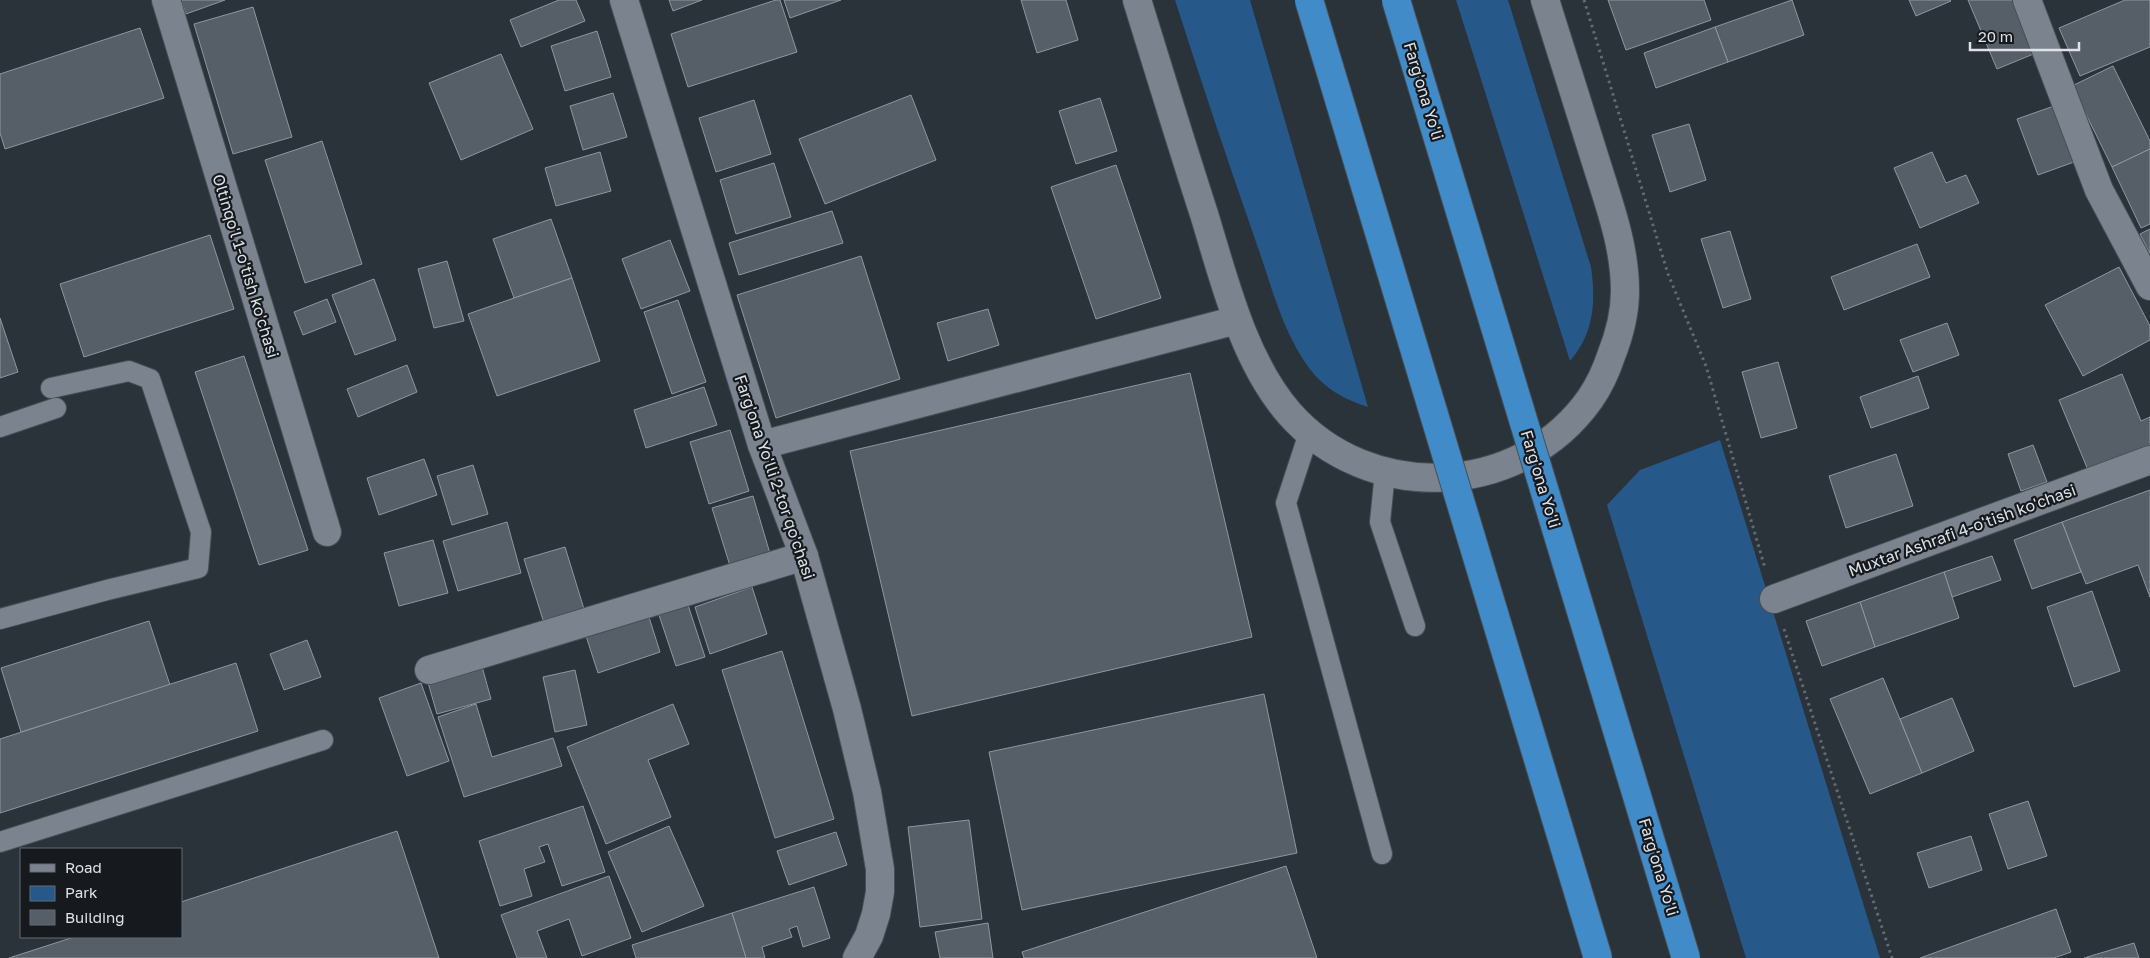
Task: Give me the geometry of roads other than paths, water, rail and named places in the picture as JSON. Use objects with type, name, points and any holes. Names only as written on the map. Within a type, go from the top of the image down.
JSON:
[{"type":"main road","points":[[1309,0],[1598,958]]},
{"type":"main road","name":"Farg'ona Yo'li","points":[[1396,0],[1686,958]]},
{"type":"street","name":"Oltinqo'l 1-o'tish ko'chasi","points":[[166,0],[326,532]]},
{"type":"street","name":"Farg'ona Yo'lli 2-tor qo'chasi","points":[[624,0],[762,444],[804,556],[847,709],[867,792],[880,869],[880,892],[876,914],[870,936],[857,958]]},
{"type":"street","points":[[1137,0],[1237,320],[1272,388],[1288,412],[1309,433],[1332,449],[1358,463],[1385,472],[1442,479],[1499,468],[1524,456],[1549,440],[1571,421],[1590,399],[1604,375],[1615,347],[1622,319],[1625,292],[1618,234],[1545,0]]},
{"type":"street","points":[[2027,0],[2099,190],[2150,286]]},
{"type":"street","points":[[762,444],[1237,320]]},
{"type":"street","name":"Muxtar Ashrafi 4-o'tish ko'chasi","points":[[1774,599],[2150,460]]},
{"type":"street","points":[[429,670],[804,556]]},
{"type":"lane","points":[[0,619],[198,568],[201,532],[150,379],[129,371],[51,388]]},
{"type":"lane","points":[[0,427],[56,408]]},
{"type":"lane","points":[[1309,433],[1286,503],[1382,854]]},
{"type":"lane","points":[[1385,472],[1380,522],[1415,626]]},
{"type":"lane","points":[[0,842],[323,740]]}]
